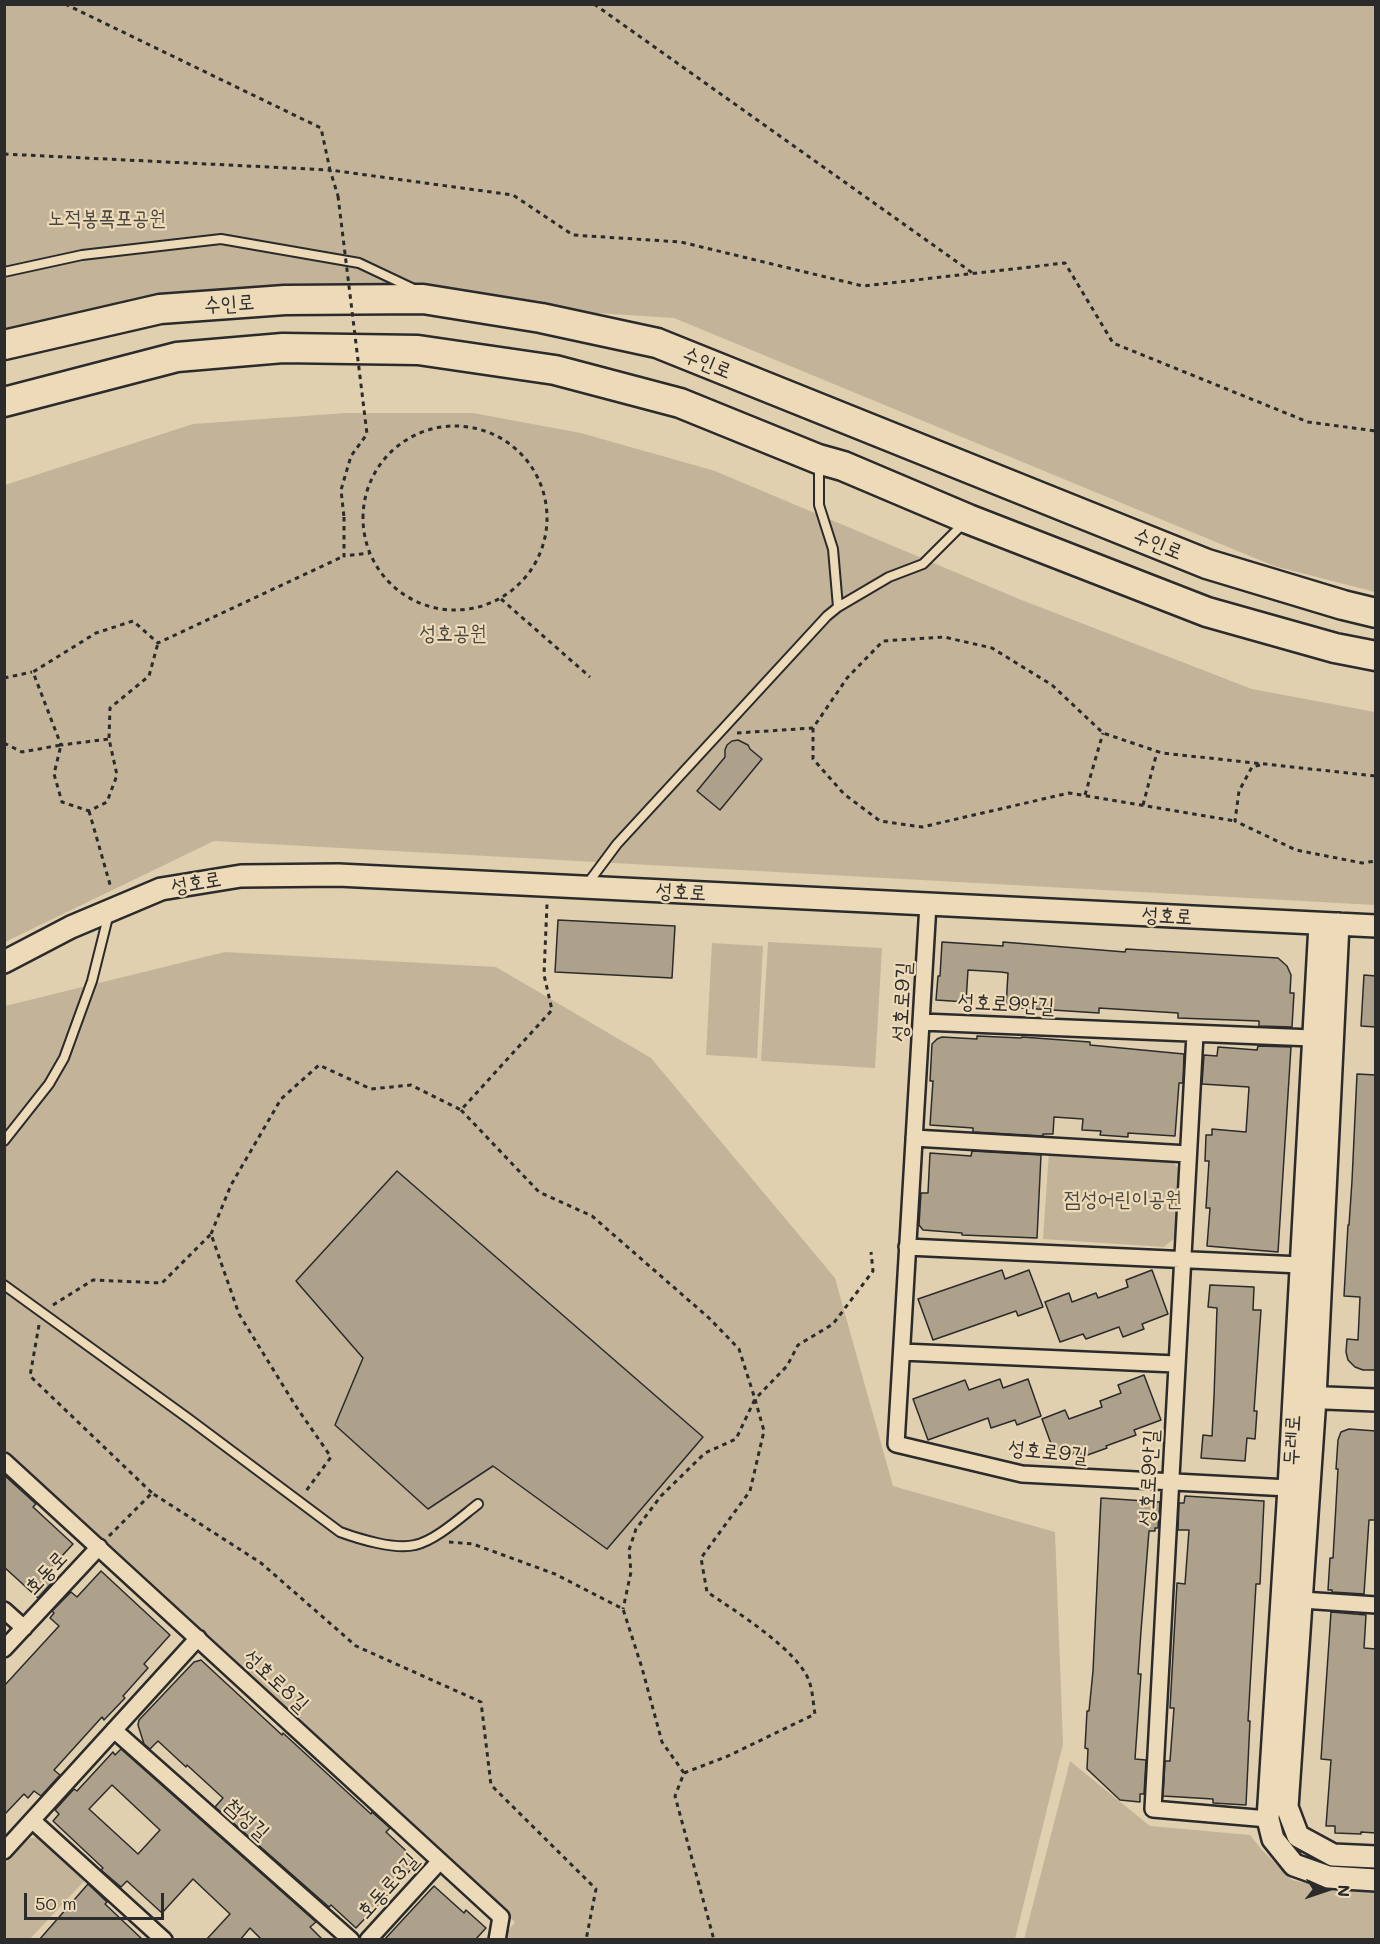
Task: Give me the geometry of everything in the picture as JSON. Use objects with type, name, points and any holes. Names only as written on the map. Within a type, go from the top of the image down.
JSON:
[{"type":"highway","name":"수인로","points":[[4,345],[160,309],[285,300],[423,299],[542,318],[657,343],[1207,564],[1376,613]]},
{"type":"highway","points":[[4,402],[177,357],[283,348],[418,350],[555,370],[680,403],[1207,612],[1335,648],[1376,656]]},
{"type":"highway","points":[[4,419],[52,389]]},
{"type":"street","name":"성호로","points":[[4,963],[71,927],[161,890],[241,876],[338,875],[1376,926]]},
{"type":"street","name":"성호로9길","points":[[928,904],[896,1444],[1022,1474],[1289,1488]]},
{"type":"street","name":"두레로","points":[[1329,924],[1312,1038],[1289,1488],[1268,1819],[1274,1839],[1294,1865],[1328,1877],[1376,1880]]},
{"type":"street","name":"두레로","points":[[1329,924],[1315,1398],[1287,1807],[1298,1836],[1333,1854],[1376,1857]]},
{"type":"street","name":"성호로9안길","points":[[922,1022],[1312,1038]]},
{"type":"street","name":"성호로9안길","points":[[1195,1034],[1153,1809],[1268,1819]]},
{"type":"street","points":[[914,1138],[1188,1154]]},
{"type":"street","points":[[907,1247],[1301,1265]]},
{"type":"street","points":[[902,1352],[1176,1364]]},
{"type":"street","points":[[1294,1396],[1376,1400]]},
{"type":"street","name":"성호로8길","points":[[4,1461],[501,1917],[497,1940]]},
{"type":"street","name":"호동로","points":[[4,1648],[99,1547]]},
{"type":"street","points":[[1302,1600],[1376,1605]]},
{"type":"street","name":"호동로","points":[[4,1610],[24,1628]]},
{"type":"street","points":[[4,1851],[198,1638]]},
{"type":"street","name":"첨성길","points":[[114,1730],[351,1940]]},
{"type":"street","points":[[33,1821],[164,1940]]},
{"type":"street","name":"호동로3길","points":[[368,1940],[440,1861]]},
{"type":"lane","points":[[4,272],[82,255],[222,239],[358,263],[440,301]]},
{"type":"lane","points":[[818,459],[819,505],[833,549],[838,607]]},
{"type":"lane","points":[[585,888],[617,844],[827,616],[889,577],[923,564],[968,519]]},
{"type":"lane","points":[[4,1141],[50,1084],[64,1058],[92,981],[113,908]]},
{"type":"lane","points":[[4,1285],[340,1532],[360,1539],[413,1546],[429,1540],[478,1504]]},
{"type":"path","points":[[65,4],[321,128],[338,196],[367,434],[351,456],[341,490],[344,556]]},
{"type":"path","points":[[594,4],[974,274]]},
{"type":"path","points":[[4,154],[330,170],[513,195],[573,235],[681,242],[863,286],[1065,263],[1113,343],[1308,422],[1376,431]]},
{"type":"path","points":[[456,426],[485,430],[511,444],[531,465],[544,492],[548,521],[542,552],[525,579],[501,599],[471,610],[440,610],[410,599],[386,580],[369,553],[363,522],[367,490],[380,464],[401,443],[427,430],[456,426]]},
{"type":"path","points":[[158,643],[344,556],[369,553]]},
{"type":"path","points":[[501,599],[590,677]]},
{"type":"path","points":[[4,678],[33,672],[96,633],[133,621],[158,643]]},
{"type":"path","points":[[1376,776],[1157,752],[1103,733],[1052,686],[992,648],[944,637],[884,641],[847,678],[813,728],[813,759],[844,794],[880,821],[922,827],[1069,793],[1235,821],[1296,850],[1362,863],[1376,861]]},
{"type":"path","points":[[33,672],[61,745],[54,774],[62,802],[89,812],[107,802],[117,775],[109,738],[110,708],[150,676],[158,643]]},
{"type":"path","points":[[720,734],[813,728]]},
{"type":"path","points":[[1085,795],[1103,733]]},
{"type":"path","points":[[4,743],[22,752],[109,738]]},
{"type":"path","points":[[1143,805],[1157,752]]},
{"type":"path","points":[[1235,821],[1239,791],[1252,767],[1265,765]]},
{"type":"path","points":[[89,812],[113,908]]},
{"type":"path","points":[[461,1110],[552,1010],[544,975],[547,886]]},
{"type":"path","points":[[586,1940],[596,1889],[491,1785],[481,1702],[356,1646],[261,1563],[152,1492],[30,1376],[41,1312],[93,1281],[162,1283],[211,1234],[231,1185],[280,1100],[319,1065],[371,1089],[411,1085],[461,1110],[539,1192],[592,1216],[709,1318],[739,1349],[764,1431],[750,1491],[700,1558],[708,1592],[748,1619],[795,1660],[809,1680],[815,1714],[728,1756],[684,1773],[675,1796],[714,1940]]},
{"type":"path","points":[[211,1234],[239,1314],[295,1405],[331,1456],[299,1501]]},
{"type":"path","points":[[684,1773],[662,1742],[623,1609],[631,1572],[630,1550],[636,1529],[661,1496],[705,1453],[736,1439],[755,1399],[787,1366],[798,1345],[833,1324],[873,1271],[871,1252]]},
{"type":"path","points":[[99,1547],[152,1492]]},
{"type":"path","points":[[429,1540],[472,1544],[555,1574],[623,1609]]},
{"type":"green space","name":"노적봉폭포공원","points":[[4,5],[1375,5],[1375,592],[1274,566],[674,318],[314,295],[5,333]]},
{"type":"green space","name":"성호공원","points":[[346,413],[473,413],[581,433],[715,471],[1019,599],[1252,689],[1375,712],[1375,905],[214,841],[5,942],[5,485],[193,424]]},
{"type":"green space","points":[[768,942],[882,948],[875,1068],[761,1061]]},
{"type":"green space","points":[[712,943],[763,946],[757,1058],[706,1055]]},
{"type":"green space","points":[[225,952],[496,967],[651,1058],[835,1278],[893,1486],[1055,1532],[1063,1744],[1015,1939],[502,1939],[515,1922],[422,1844],[282,1703],[5,1450],[5,1006]]},
{"type":"green space","name":"점성어린이공원","points":[[1049,1151],[1170,1159],[1179,1169],[1175,1238],[1164,1247],[1043,1239]]},
{"type":"green space","points":[[1070,1761],[1150,1826],[1250,1835],[1292,1880],[1333,1889],[1375,1891],[1375,1939],[1024,1939]]},
{"type":"green space","points":[[43,1837],[87,1878],[30,1939],[5,1939],[4,1865],[30,1838]]},
{"type":"building","points":[[738,740],[748,745],[762,759],[720,810],[697,791],[725,757],[727,745]]},
{"type":"building","points":[[558,920],[675,926],[672,978],[555,972]]},
{"type":"building","points":[[942,942],[1003,946],[1003,942],[1125,952],[1126,949],[1278,958],[1287,966],[1291,975],[1290,993],[1294,993],[1292,1027],[1259,1026],[1259,1021],[1178,1018],[1178,1013],[1099,1008],[1099,1013],[1006,1007],[1008,973],[1001,972],[968,970],[966,1002],[936,1000]]},
{"type":"building","points":[[1364,975],[1376,976],[1376,1027],[1361,1026]]},
{"type":"building","points":[[977,1036],[1090,1042],[1090,1045],[1184,1054],[1183,1083],[1179,1083],[1175,1136],[1128,1133],[1128,1137],[1100,1135],[1101,1131],[1082,1130],[1083,1119],[1054,1117],[1053,1134],[1043,1134],[1043,1136],[973,1132],[973,1128],[930,1125],[933,1081],[930,1081],[932,1044],[942,1037],[977,1039]]},
{"type":"building","points":[[1258,1046],[1291,1047],[1278,1252],[1207,1246],[1210,1208],[1206,1208],[1209,1161],[1205,1161],[1206,1135],[1212,1135],[1212,1129],[1246,1132],[1249,1087],[1202,1084],[1204,1055],[1217,1056],[1218,1047],[1257,1050]]},
{"type":"building","points":[[1357,1074],[1376,1075],[1376,1370],[1363,1370],[1355,1367],[1348,1360],[1346,1352],[1347,1339],[1358,1340],[1360,1297],[1344,1296]]},
{"type":"building","points":[[972,1151],[1041,1155],[1037,1238],[962,1235],[962,1233],[923,1230],[919,1225],[921,1193],[928,1193],[930,1153],[971,1156]]},
{"type":"building","points":[[397,1171],[703,1437],[607,1549],[493,1466],[428,1509],[335,1425],[363,1358],[296,1281]]},
{"type":"building","points":[[1002,1270],[1005,1279],[1029,1270],[1043,1307],[1018,1316],[1016,1311],[933,1340],[918,1299]]},
{"type":"building","points":[[1152,1270],[1168,1314],[1142,1324],[1144,1329],[1123,1337],[1119,1327],[1086,1339],[1083,1334],[1060,1342],[1045,1302],[1069,1293],[1072,1302],[1096,1293],[1098,1298],[1128,1287],[1126,1280]]},
{"type":"building","points":[[1210,1285],[1254,1287],[1253,1310],[1261,1310],[1254,1411],[1257,1411],[1255,1439],[1247,1438],[1245,1461],[1201,1458],[1203,1435],[1212,1436],[1217,1308],[1208,1307]]},
{"type":"building","points":[[1144,1375],[1161,1420],[1134,1430],[1136,1435],[1106,1446],[1107,1448],[1082,1457],[1080,1451],[1057,1460],[1042,1419],[1065,1410],[1069,1419],[1102,1407],[1100,1401],[1121,1393],[1118,1385]]},
{"type":"building","points":[[1000,1379],[1003,1388],[1028,1379],[1041,1416],[1017,1425],[1015,1420],[991,1428],[988,1418],[928,1440],[913,1399],[965,1380],[969,1390]]},
{"type":"building","points":[[1349,1429],[1376,1431],[1376,1520],[1369,1520],[1364,1594],[1328,1590],[1330,1558],[1333,1558],[1338,1440],[1341,1432]]},
{"type":"building","points":[[4,1475],[36,1504],[33,1507],[73,1544],[49,1570],[56,1578],[38,1598],[4,1567]]},
{"type":"building","points":[[1185,1496],[1264,1501],[1260,1584],[1256,1584],[1246,1805],[1213,1803],[1213,1799],[1163,1796],[1165,1761],[1170,1761],[1174,1708],[1170,1708],[1177,1583],[1185,1584],[1189,1530],[1178,1530],[1179,1503],[1184,1503]]},
{"type":"building","points":[[1101,1498],[1160,1502],[1158,1528],[1155,1528],[1155,1531],[1149,1531],[1138,1674],[1141,1674],[1135,1759],[1146,1760],[1144,1794],[1140,1794],[1140,1802],[1120,1800],[1087,1769],[1088,1749],[1085,1748],[1087,1711],[1089,1711],[1093,1671]]},
{"type":"building","points":[[101,1571],[170,1635],[144,1664],[148,1668],[123,1696],[125,1698],[104,1720],[102,1717],[54,1770],[60,1775],[41,1796],[34,1791],[28,1798],[24,1794],[4,1815],[4,1686],[59,1626],[50,1618],[54,1613],[52,1611],[71,1592],[77,1597]]},
{"type":"building","points":[[1331,1612],[1366,1615],[1364,1648],[1376,1649],[1376,1833],[1335,1833],[1335,1826],[1326,1826],[1331,1760],[1321,1759]]},
{"type":"building","points":[[201,1660],[282,1735],[283,1733],[371,1814],[372,1812],[390,1828],[386,1832],[418,1862],[356,1928],[215,1807],[223,1798],[187,1765],[186,1767],[158,1741],[150,1749],[144,1744],[138,1725],[139,1720],[194,1662]]},
{"type":"building","points":[[121,1749],[316,1922],[310,1927],[323,1940],[262,1940],[250,1928],[240,1940],[206,1940],[230,1914],[193,1879],[162,1913],[127,1881],[121,1887],[101,1870],[103,1868],[53,1821],[59,1814],[55,1810],[74,1789],[77,1791],[113,1752],[115,1755]],"holes":[[[112,1785],[160,1830],[138,1854],[89,1809]]]},
{"type":"building","points":[[88,1884],[107,1902],[105,1904],[143,1940],[39,1940]]},
{"type":"building","points":[[434,1886],[464,1913],[466,1910],[486,1928],[475,1940],[384,1940]]}]
